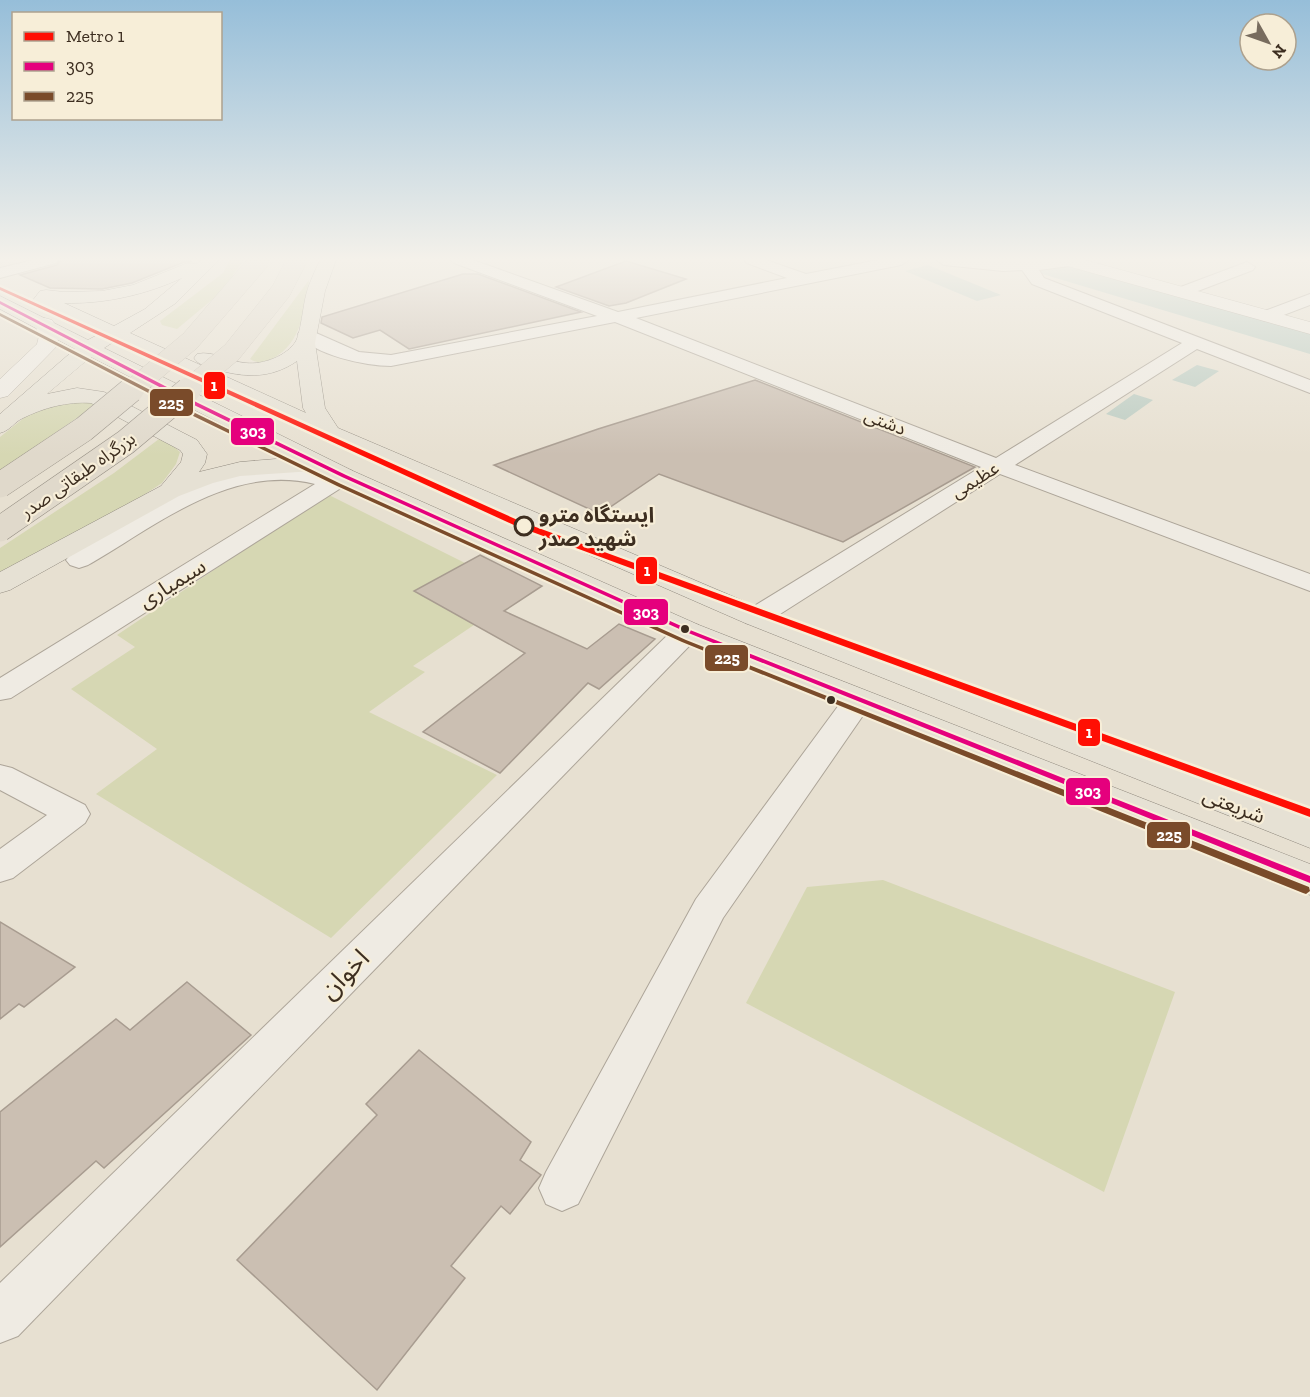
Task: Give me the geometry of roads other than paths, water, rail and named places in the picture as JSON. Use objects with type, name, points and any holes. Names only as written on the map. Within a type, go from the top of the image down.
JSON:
[{"type":"highway","name":"بزرگراه طبقاتی صدر","points":[[0,485],[84,429],[190,341],[204,325]]},
{"type":"highway","name":"بزرگراه طبقاتی صدر","points":[[0,529],[126,442],[232,352],[254,325]]},
{"type":"highway","points":[[99,405],[186,339]]},
{"type":"highway","points":[[134,442],[239,352]]},
{"type":"main road","name":"شریعتی","points":[[65,325],[330,433],[756,617],[1310,834]]},
{"type":"main road","points":[[5,421],[49,379],[101,341],[130,325]]},
{"type":"main road","points":[[144,325],[150,335],[237,370],[276,365],[290,358],[306,338]]},
{"type":"main road","points":[[309,325],[306,338],[314,408],[330,433]]},
{"type":"main road","name":"شریعتی","points":[[101,341],[332,474],[688,631],[1310,880]]},
{"type":"main road","points":[[5,421],[36,404],[57,398],[77,395],[96,397],[189,445],[195,454],[194,463],[170,491]]},
{"type":"main road","points":[[0,584],[170,491],[204,478],[240,469],[332,474]]},
{"type":"street","points":[[0,391],[47,346],[50,336],[49,325]]},
{"type":"street","points":[[306,338],[354,358],[389,362],[575,325]]},
{"type":"street","name":"دشتی","points":[[638,325],[998,466],[1310,583]]},
{"type":"street","points":[[1154,325],[1286,378],[1310,385]]},
{"type":"street","name":"عظیمی","points":[[756,617],[1195,343]]},
{"type":"street","points":[[79,560],[218,482],[247,475],[277,472],[332,474]]},
{"type":"street","name":"سیمیاری","points":[[0,691],[332,474]]},
{"type":"street","name":"اخوان","points":[[0,1318],[688,631]]},
{"type":"street","points":[[562,1188],[709,909],[858,700]]},
{"type":"street","points":[[0,776],[73,814],[0,868]]},
{"type":"waterway","points":[[1253,325],[1310,342]]},
{"type":"metro line","name":"1","points":[[82,325],[519,524],[1310,813]]},
{"type":"place","name":"ایستگاه مترو شهید صدر","points":[[524,526]]}]
